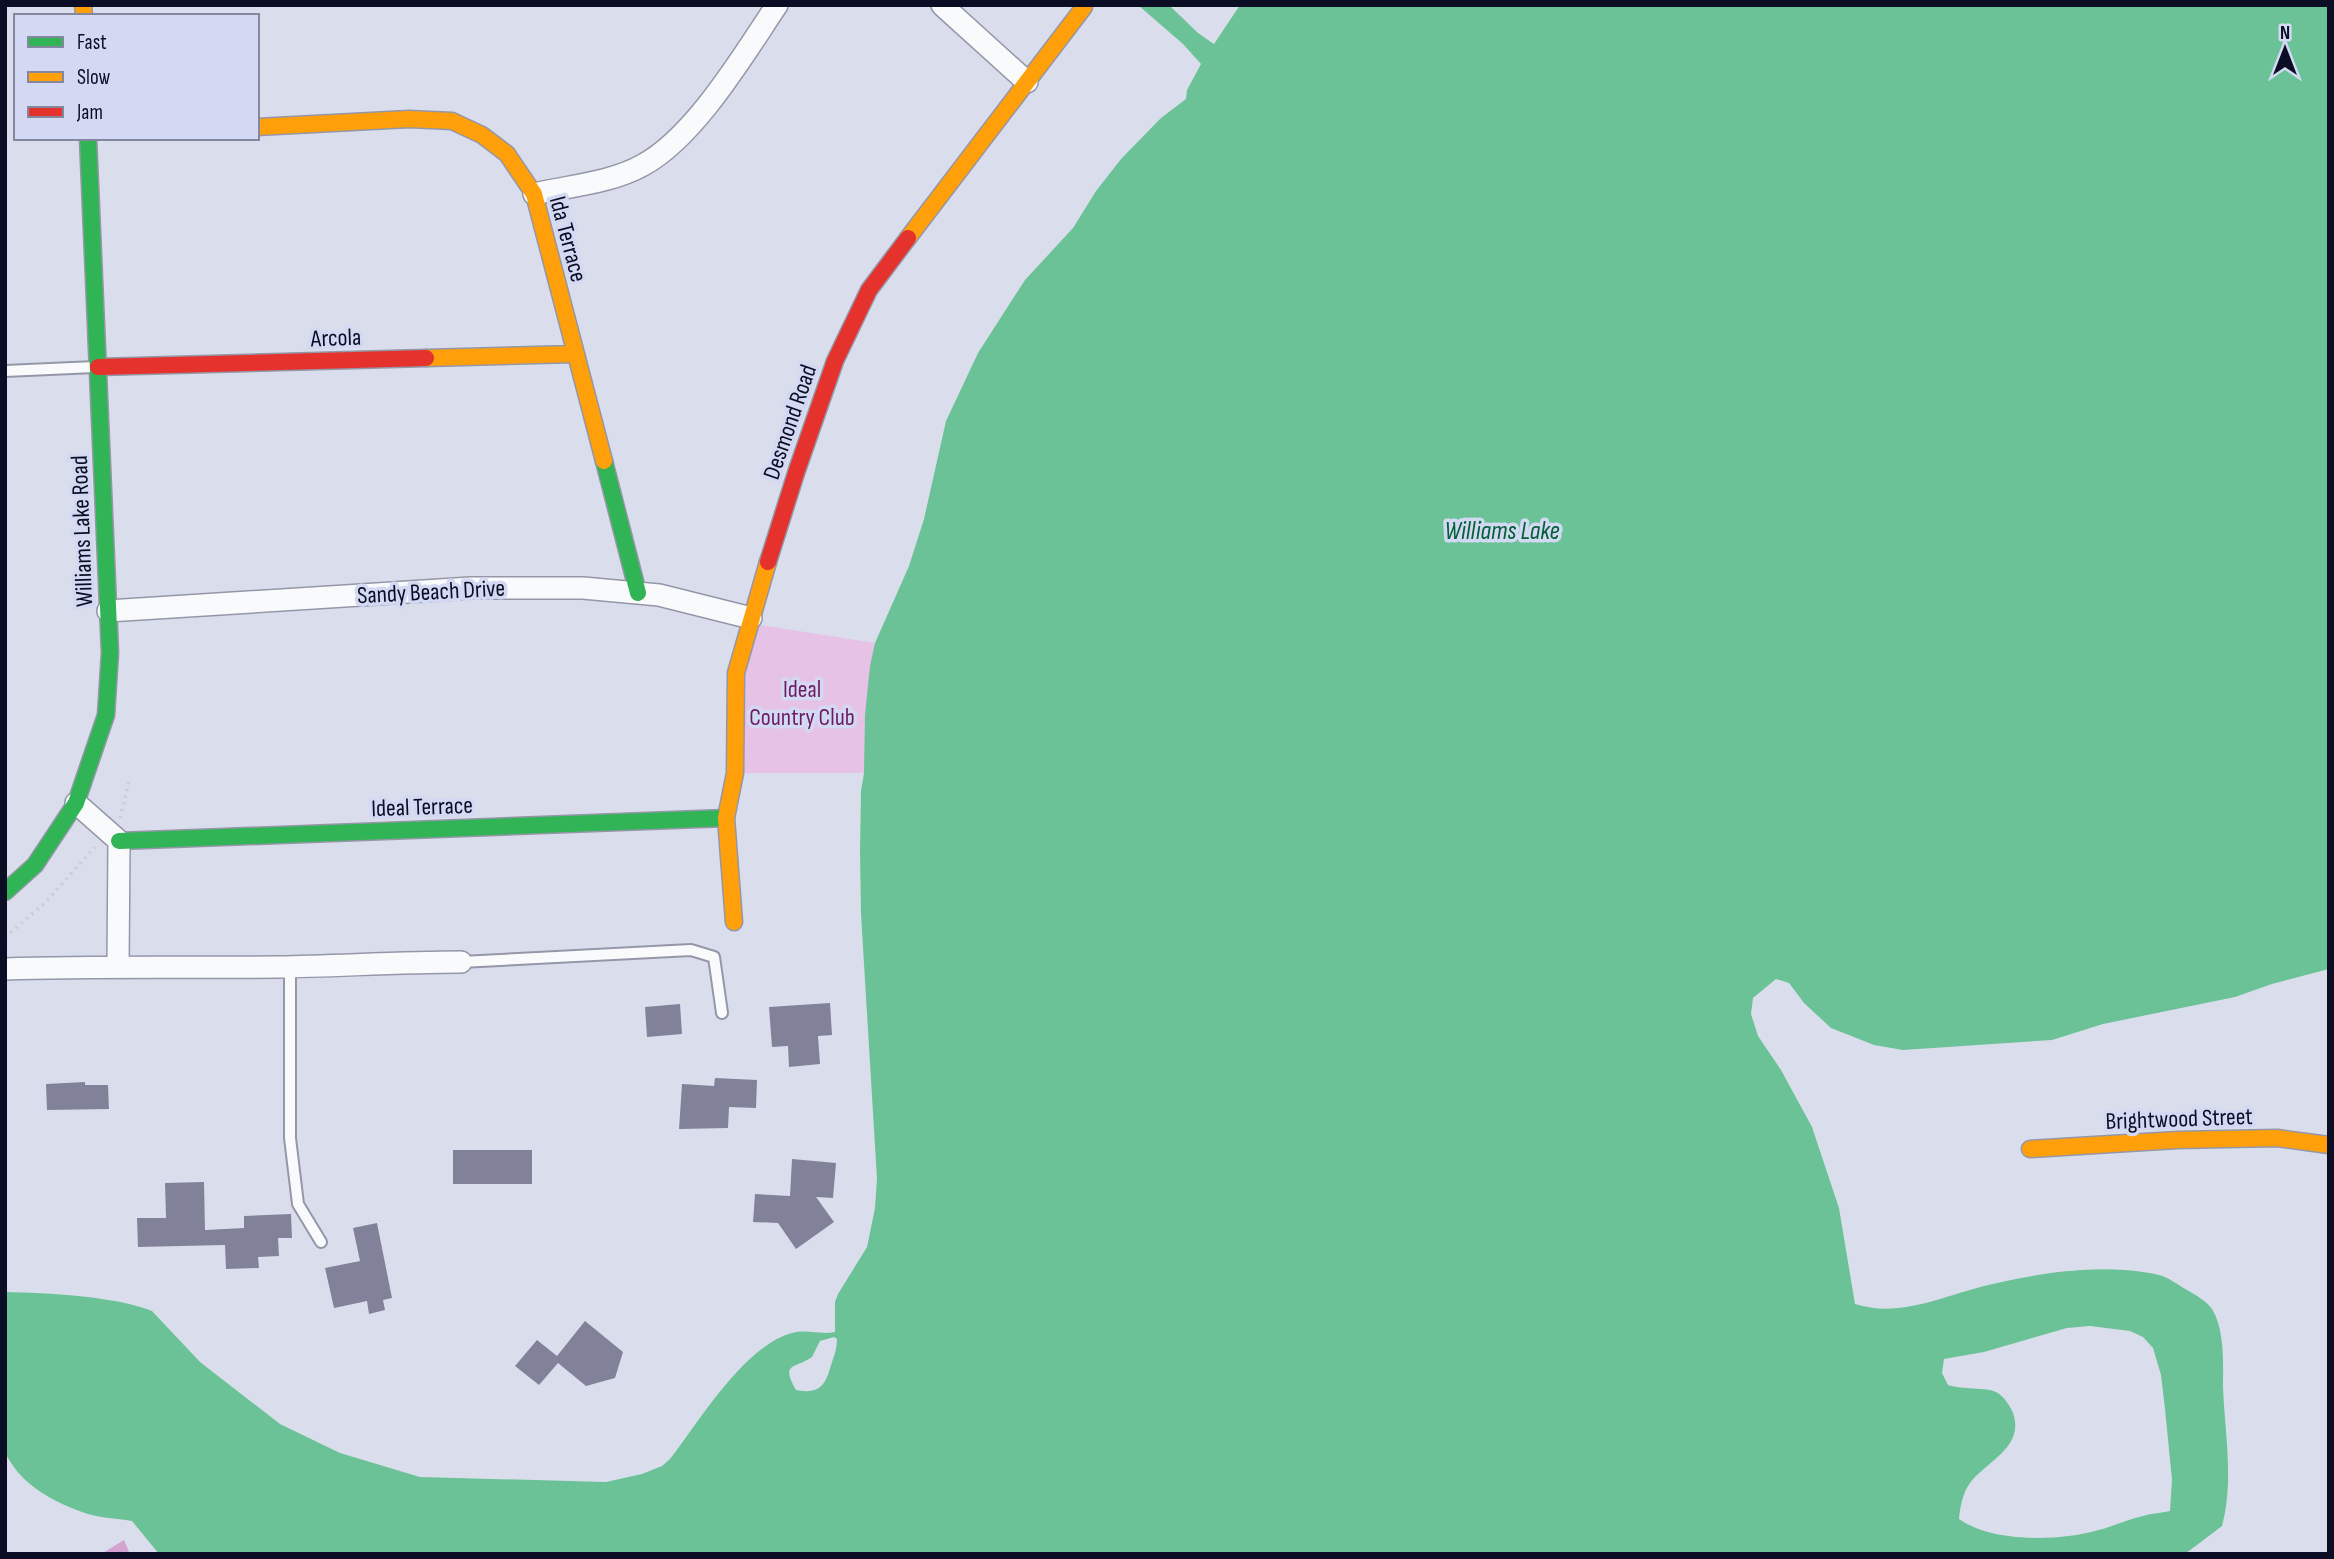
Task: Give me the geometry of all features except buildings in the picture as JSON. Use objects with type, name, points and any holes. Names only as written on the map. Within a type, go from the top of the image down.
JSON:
[{"type":"street","points":[[534,194],[614,177],[665,152],[713,98],[777,5]]},
{"type":"street","points":[[942,5],[1027,82]]},
{"type":"street","name":"Desmond Road","points":[[734,922],[726,818],[735,773],[736,673],[797,470],[835,361],[869,290],[1084,8]]},
{"type":"street","name":"Ida Terrace","points":[[259,127],[409,119],[452,121],[482,135],[507,154],[534,194],[638,593]]},
{"type":"street","name":"Williams Lake Road","points":[[5,892],[35,865],[76,803],[106,715],[110,653],[88,140]]},
{"type":"street","name":"Arcola","points":[[98,367],[575,354]]},
{"type":"street","name":"Sandy Beach Drive","points":[[108,611],[471,588],[583,588],[659,595],[751,618]]},
{"type":"street","points":[[76,803],[109,841],[118,966]]},
{"type":"street","name":"Ideal Terrace","points":[[109,841],[726,818]]},
{"type":"street","points":[[5,969],[118,966],[290,967],[461,962]]},
{"type":"street","name":"Brightwood Street","points":[[2030,1149],[2177,1140],[2265,1139],[2329,1145]]},
{"type":"lane","points":[[5,371],[98,367]]},
{"type":"lane","points":[[461,962],[691,950],[714,957],[722,1013]]},
{"type":"lane","points":[[290,967],[290,1138],[298,1204],[321,1242]]},
{"type":"path","points":[[119,819],[130,777]]},
{"type":"path","points":[[5,937],[44,904],[109,841]]},
{"type":"green space","name":"Ideal Country Club","points":[[761,625],[875,643],[864,773],[735,773],[736,673]]},
{"type":"shaded area","points":[[124,1540],[130,1554],[101,1554]]},
{"type":"water","name":"Williams Lake","points":[[1138,5],[1169,5],[1198,33],[1214,44],[1240,5],[2329,5],[2329,969],[2235,997],[2103,1024],[2052,1040],[1903,1050],[1874,1045],[1831,1028],[1804,1003],[1789,983],[1776,979],[1753,998],[1751,1014],[1758,1036],[1781,1070],[1812,1127],[1839,1208],[1855,1304],[1871,1308],[1904,1307],[2026,1277],[2116,1269],[2162,1276],[2210,1306],[2219,1327],[2222,1347],[2228,1492],[2222,1526],[2185,1554],[159,1554],[132,1521],[82,1512],[48,1496],[27,1482],[5,1452],[5,1292],[100,1299],[152,1311],[200,1362],[280,1424],[340,1453],[420,1477],[606,1482],[642,1474],[662,1466],[670,1459],[724,1386],[757,1353],[792,1333],[835,1332],[835,1302],[838,1294],[867,1247],[875,1208],[877,1179],[861,914],[860,851],[865,715],[875,643],[909,566],[924,519],[946,421],[978,353],[1025,280],[1073,228],[1096,191],[1121,159],[1161,118],[1186,99],[1187,90],[1201,64],[1183,44]],"holes":[[[2090,1326],[2130,1331],[2143,1337],[2153,1348],[2161,1375],[2165,1409],[2172,1480],[2170,1511],[2146,1515],[2091,1532],[2041,1538],[2005,1536],[1972,1527],[1959,1519],[1962,1500],[1968,1487],[2009,1444],[2015,1425],[2010,1407],[1996,1392],[1948,1385],[1942,1373],[1944,1359],[1984,1352],[2067,1328]],[[834,1337],[837,1339],[836,1348],[825,1381],[812,1391],[796,1390],[789,1375],[790,1370],[812,1357],[820,1341]]]},
{"type":"traffic: fast","points":[[5,892],[35,865],[76,803],[106,715],[110,653],[88,140]]},
{"type":"traffic: fast","points":[[604,461],[638,593]]},
{"type":"traffic: fast","points":[[119,841],[726,818]]},
{"type":"traffic: slow","points":[[83,5],[84,14]]},
{"type":"traffic: slow","points":[[908,238],[1084,7]]},
{"type":"traffic: slow","points":[[259,127],[409,119],[452,121],[482,135],[507,154],[534,194],[604,461]]},
{"type":"traffic: slow","points":[[426,358],[575,354]]},
{"type":"traffic: slow","points":[[734,922],[726,818],[735,773],[736,673],[768,562]]},
{"type":"traffic: slow","points":[[2030,1149],[2177,1140],[2277,1138],[2329,1145]]},
{"type":"traffic: jam","points":[[768,562],[835,361],[869,290],[908,238]]},
{"type":"traffic: jam","points":[[98,367],[426,358]]}]
